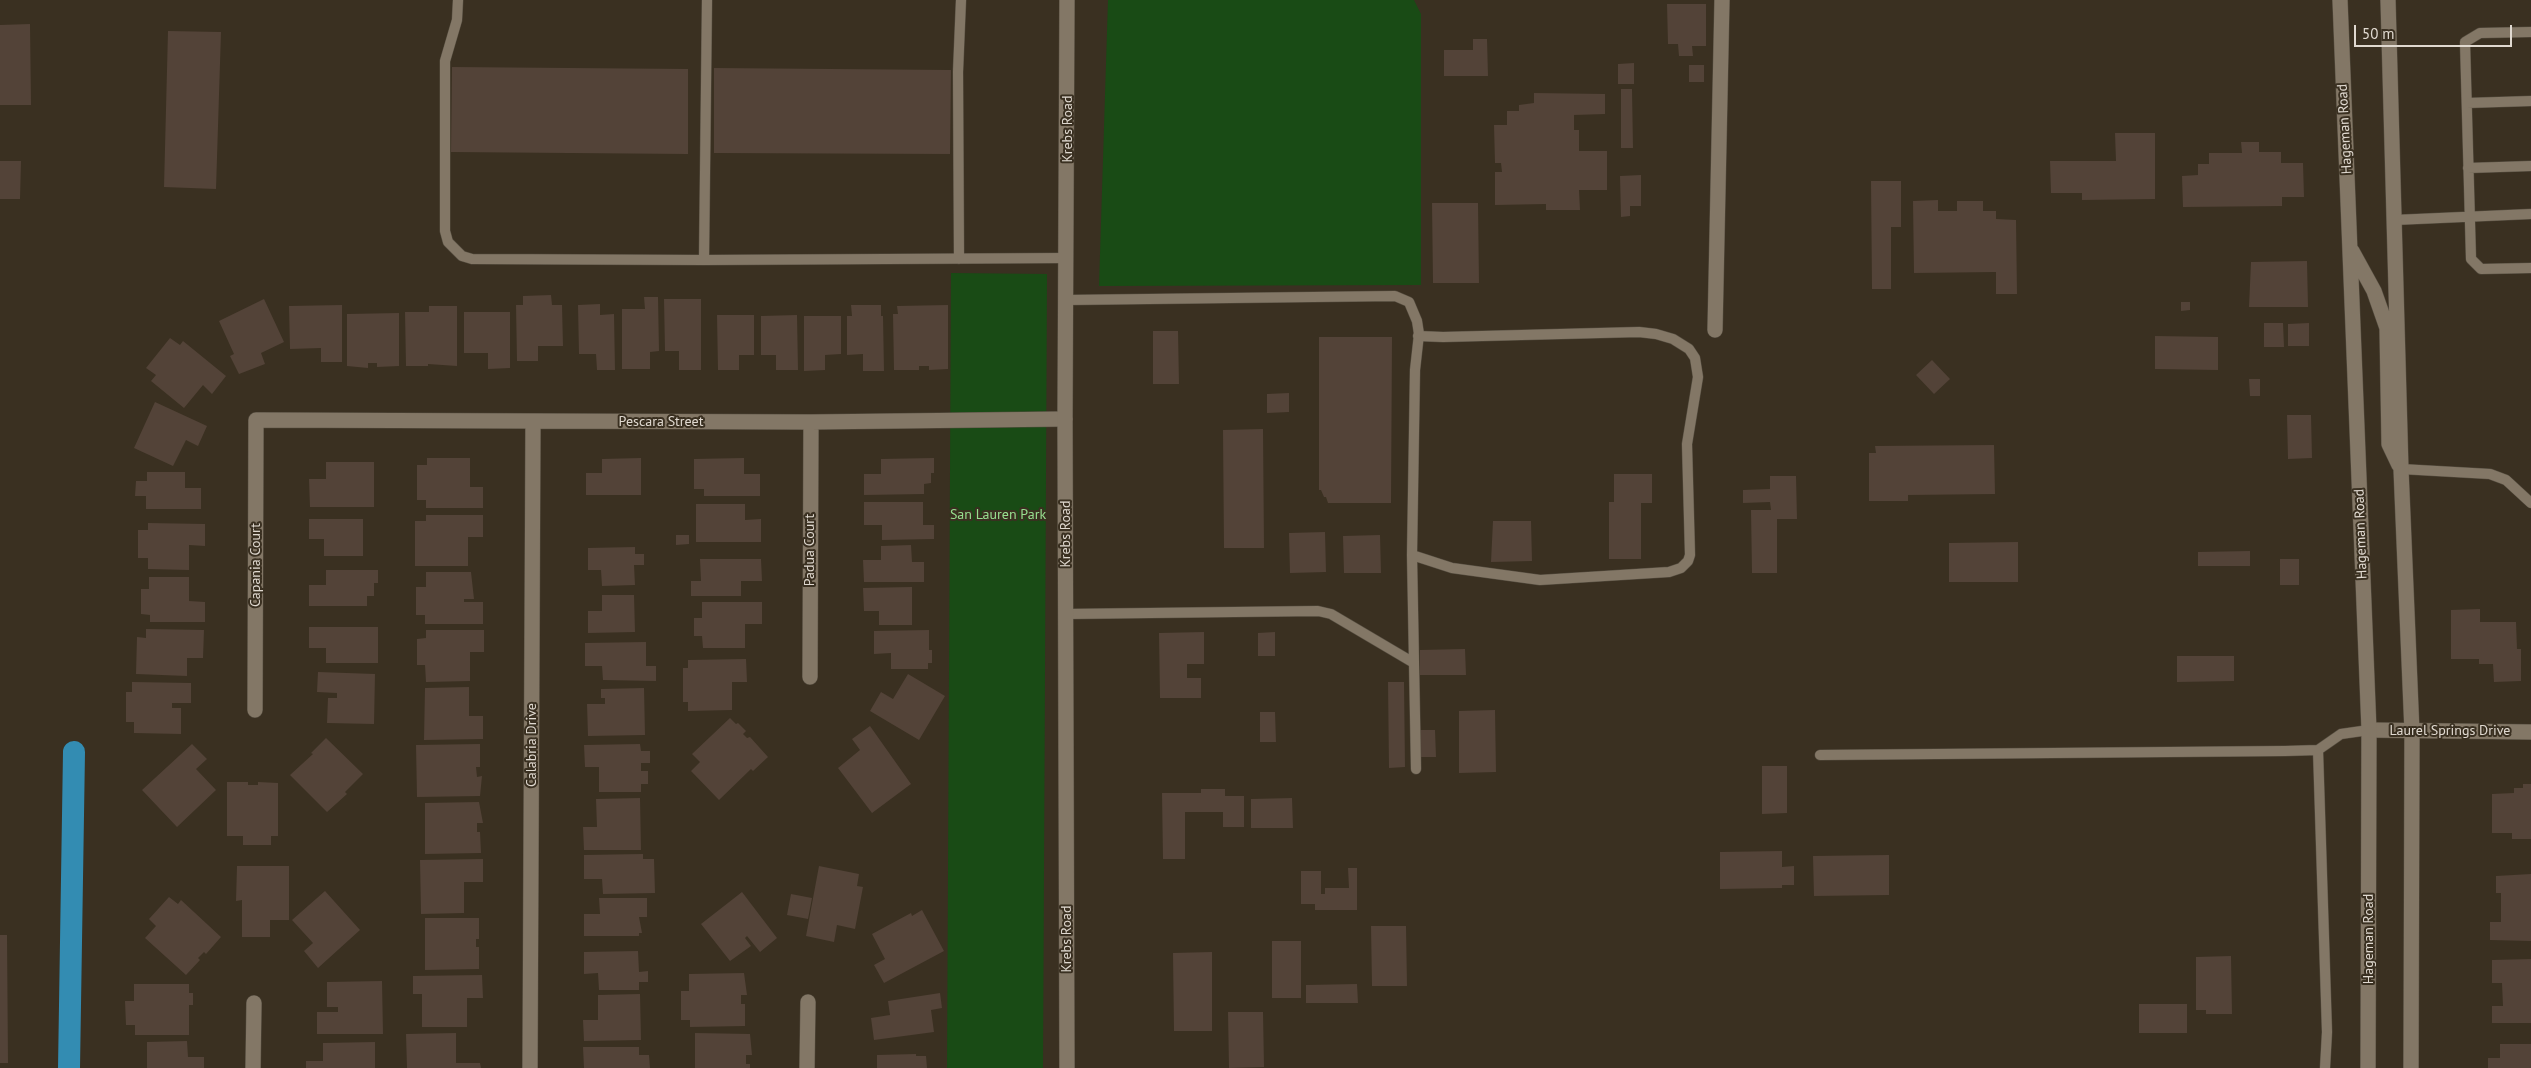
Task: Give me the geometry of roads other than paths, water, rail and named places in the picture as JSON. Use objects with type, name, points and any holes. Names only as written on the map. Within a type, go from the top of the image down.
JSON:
[{"type":"street","name":"Krebs Road","points":[[1067,0],[1065,419],[1067,1068]]},
{"type":"street","points":[[1715,330],[1722,0]]},
{"type":"street","name":"Hageman Road","points":[[2340,0],[2369,730],[2368,1068]]},
{"type":"street","points":[[2388,0],[2401,469],[2412,732],[2410,1068]]},
{"type":"street","points":[[2351,247],[2374,291],[2386,328],[2389,444],[2401,469]]},
{"type":"street","name":"Pescara Street","points":[[256,420],[811,422],[1065,419]]},
{"type":"street","name":"Capania Court","points":[[255,710],[256,420]]},
{"type":"street","name":"Calabria Drive","points":[[530,1068],[534,421]]},
{"type":"street","name":"Padua Court","points":[[810,677],[811,422]]},
{"type":"street","name":"Laurel Springs Drive","points":[[2369,730],[2531,732]]},
{"type":"street","points":[[808,1002],[808,1068]]},
{"type":"street","points":[[253,1068],[254,1003]]},
{"type":"lane","points":[[458,0],[457,20],[445,61],[445,231],[448,242],[462,256],[472,259],[704,260],[1067,258]]},
{"type":"lane","points":[[704,260],[707,0]]},
{"type":"lane","points":[[958,259],[958,72],[961,0]]},
{"type":"lane","points":[[2531,32],[2480,34],[2465,42],[2471,259],[2481,269],[2531,268]]},
{"type":"lane","points":[[2467,104],[2531,102]]},
{"type":"lane","points":[[2468,168],[2531,166]]},
{"type":"lane","points":[[2394,220],[2531,214]]},
{"type":"lane","points":[[1066,300],[1396,296],[1409,302],[1412,307],[1418,336],[1415,370],[1412,555],[1416,769]]},
{"type":"lane","points":[[1412,555],[1452,568],[1540,580],[1669,572],[1681,568],[1688,561],[1690,555],[1687,444],[1698,377],[1694,358],[1689,349],[1672,339],[1656,334],[1418,336]]},
{"type":"lane","points":[[2401,469],[2490,474],[2506,480],[2531,503]]},
{"type":"lane","points":[[1066,614],[1318,611],[1331,614],[1414,663]]},
{"type":"lane","points":[[1820,755],[2105,751],[2200,753],[2318,750],[2341,734],[2369,730]]},
{"type":"lane","points":[[2318,750],[2327,1032],[2325,1068]]},
{"type":"waterway","points":[[69,1068],[74,752]]},
{"type":"park label","name":"San Lauren Park","points":[[998,515]]}]
